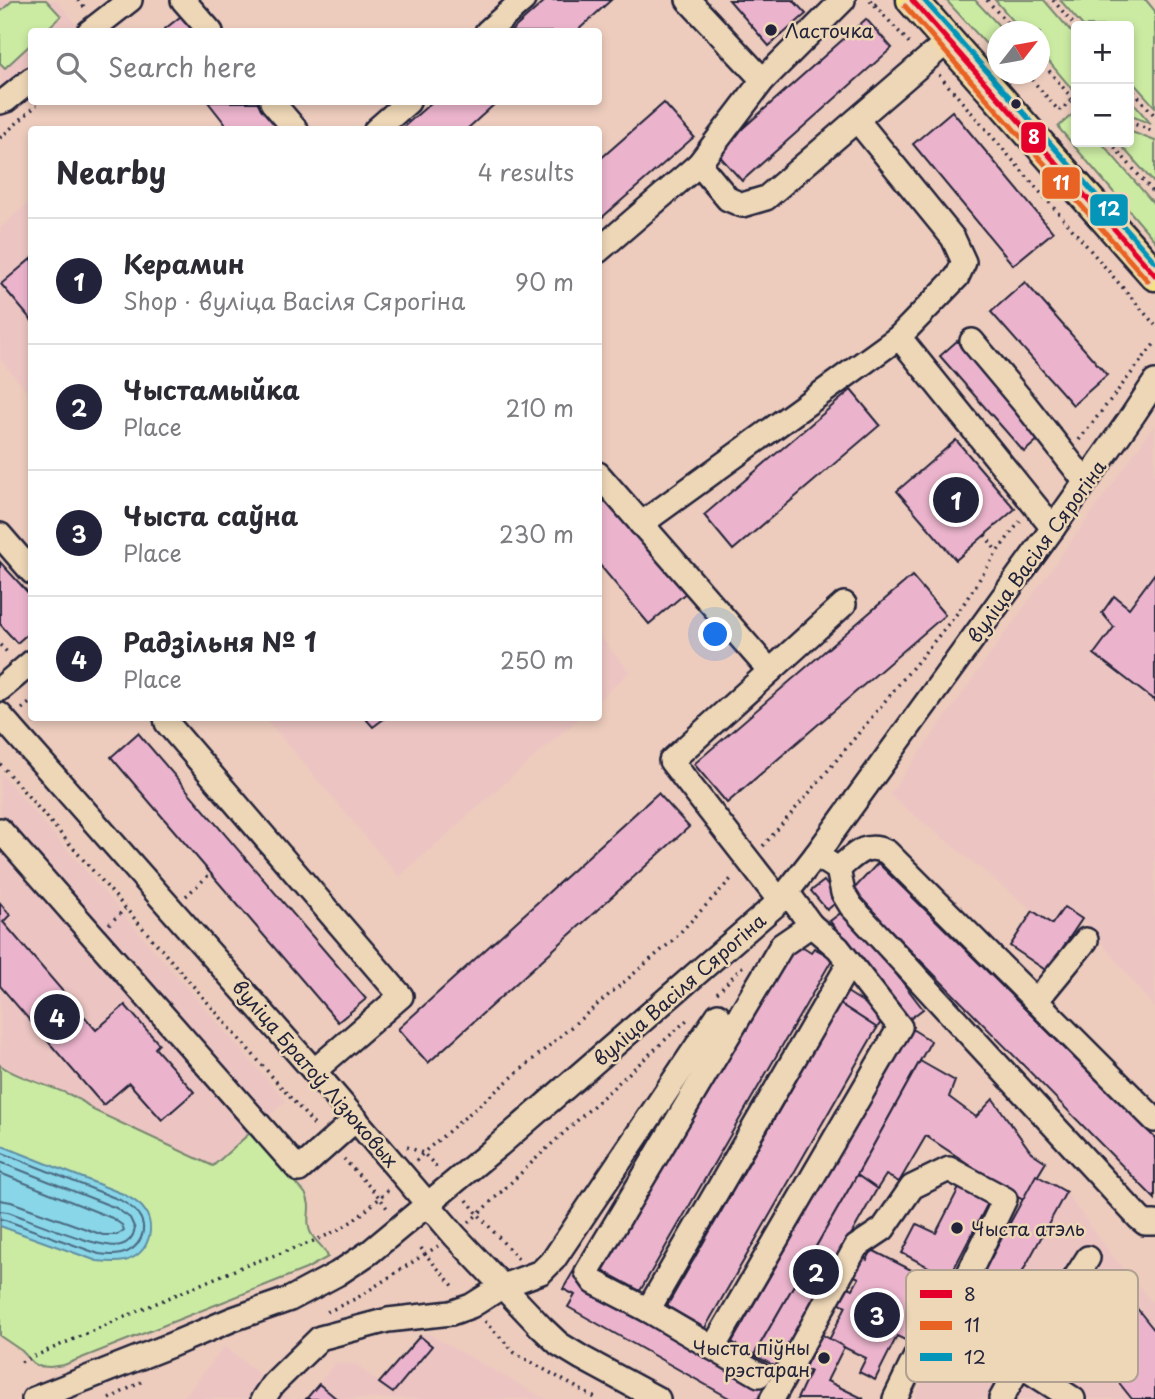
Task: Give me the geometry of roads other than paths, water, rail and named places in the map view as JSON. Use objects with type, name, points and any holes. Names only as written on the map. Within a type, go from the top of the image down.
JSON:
[{"type":"main road","points":[[912,0],[1155,275]]},
{"type":"street","points":[[94,28],[130,0]]},
{"type":"street","points":[[183,0],[208,28]]},
{"type":"street","points":[[492,28],[523,0]]},
{"type":"street","points":[[688,0],[763,80]]},
{"type":"street","points":[[602,248],[699,164],[763,80],[843,0]]},
{"type":"street","points":[[699,164],[728,199],[742,205],[766,198],[948,41]]},
{"type":"street","points":[[0,102],[28,82]]},
{"type":"street","points":[[275,105],[293,126]]},
{"type":"street","points":[[381,126],[405,105]]},
{"type":"street","points":[[641,524],[899,337],[957,277],[964,262],[953,238],[857,120]]},
{"type":"street","points":[[899,337],[1053,527]]},
{"type":"street","points":[[972,341],[1086,481]]},
{"type":"street","name":"вуліца Васіля Сярогіна","points":[[34,1399],[233,1319],[290,1299],[370,1252],[499,1145],[783,897],[1053,527],[1155,382]]},
{"type":"street","points":[[602,479],[769,671]]},
{"type":"street","points":[[0,535],[28,567]]},
{"type":"street","points":[[713,1348],[900,1027],[838,948],[811,925],[748,861],[671,761],[844,604]]},
{"type":"street","points":[[0,689],[28,665]]},
{"type":"street","name":"вуліца Братоў Лізюковых","points":[[0,715],[356,1119],[455,1236],[541,1327],[559,1344],[658,1399]]},
{"type":"street","points":[[167,721],[401,996],[314,1071]]},
{"type":"street","points":[[0,830],[299,1170],[356,1119]]},
{"type":"street","points":[[838,869],[864,848],[873,847],[887,852],[1155,1120]]},
{"type":"street","points":[[816,855],[838,869],[843,893],[851,906],[1139,1218],[1145,1223],[1155,1223]]},
{"type":"street","points":[[759,1375],[648,1310],[594,1282],[587,1272],[782,945],[811,925]]},
{"type":"street","points":[[1036,1001],[1086,940]]},
{"type":"street","points":[[648,1310],[849,964]]},
{"type":"street","points":[[262,1399],[273,1384],[320,1338],[388,1320],[451,1314],[471,1306],[503,1286],[541,1272],[554,1259],[718,1015]]},
{"type":"street","points":[[772,1399],[856,1247],[883,1229],[912,1187],[949,1168],[1004,1199],[970,1270]]},
{"type":"street","points":[[1080,1270],[1088,1258]]},
{"type":"street","points":[[895,1399],[906,1376]]},
{"type":"street","points":[[1001,1399],[1010,1382]]},
{"type":"street","points":[[1046,1382],[1073,1399]]},
{"type":"water","points":[[0,1145],[135,1201],[147,1214],[149,1222],[150,1231],[145,1246],[125,1261],[97,1261],[0,1226]]},
{"type":"place","name":"Ласточка","points":[[771,30]]},
{"type":"place","name":"Керамин","points":[[956,500]]},
{"type":"place","name":"Радзільня № 1","points":[[57,1017]]},
{"type":"place","name":"Чыста атэль","points":[[957,1228]]},
{"type":"place","name":"Чыстамыйка","points":[[816,1272]]},
{"type":"place","name":"Чыста саўна","points":[[877,1315]]},
{"type":"place","name":"Чыста піўны рэстаран","points":[[824,1358]]}]
